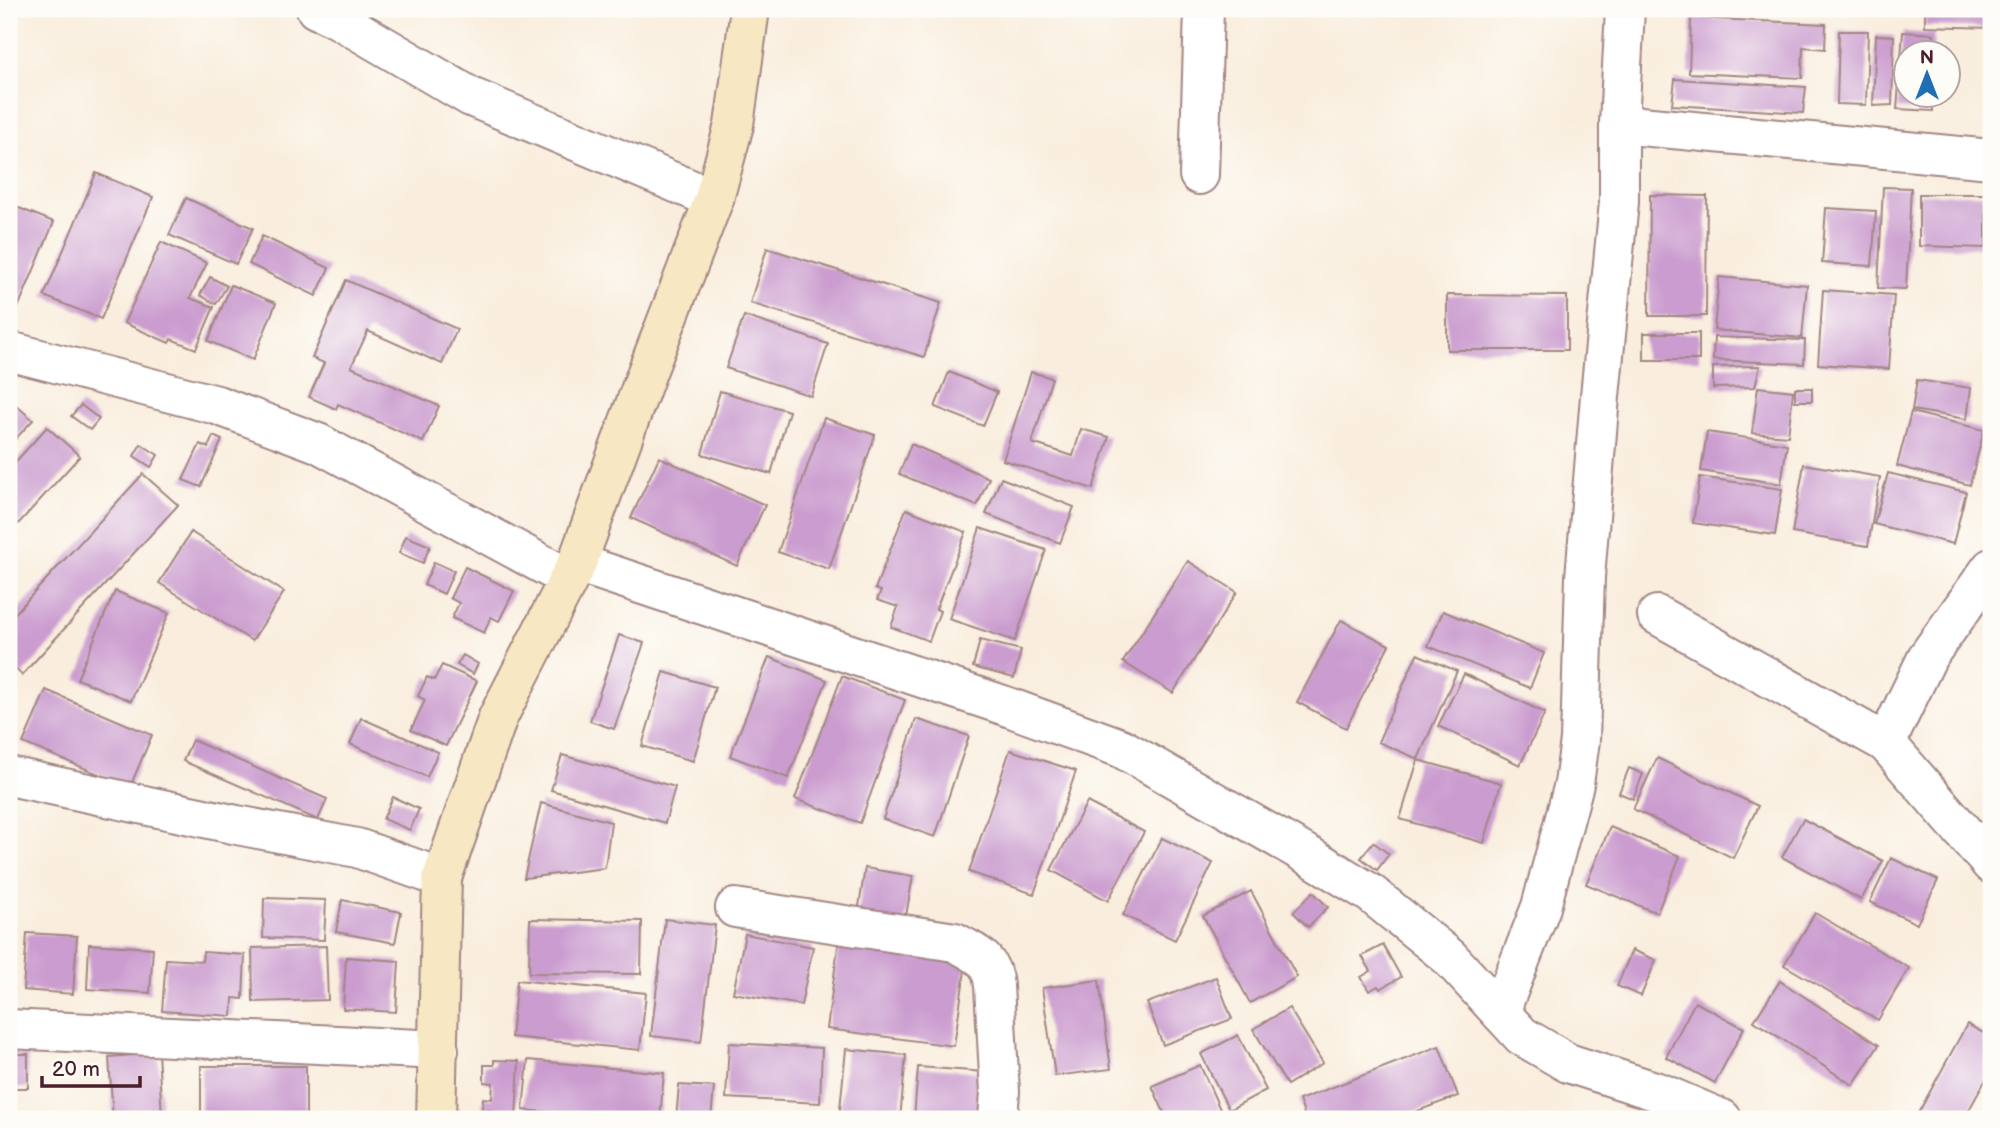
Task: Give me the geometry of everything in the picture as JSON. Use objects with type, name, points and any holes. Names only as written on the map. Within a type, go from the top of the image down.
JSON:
[{"type":"street","points":[[316,9],[337,18],[471,97],[714,199]]},
{"type":"street","points":[[436,1119],[442,878],[498,717],[572,570],[714,199],[734,125],[750,9]]},
{"type":"street","points":[[1199,175],[1204,9]]},
{"type":"street","points":[[1500,1013],[1541,907],[1574,784],[1580,740],[1586,563],[1619,202],[1619,124],[1625,9]]},
{"type":"street","points":[[1619,124],[1991,159]]},
{"type":"street","points":[[9,351],[217,405],[318,443],[572,570],[1000,704],[1121,748],[1370,893],[1449,957],[1522,1036],[1569,1063],[1661,1093],[1722,1119]]},
{"type":"street","points":[[1886,743],[1928,656],[1991,568]]},
{"type":"street","points":[[1657,615],[1886,743],[1991,864]]},
{"type":"street","points":[[9,776],[358,849],[442,878]]},
{"type":"street","points":[[734,908],[955,942],[984,958],[992,971],[994,986],[1000,1092],[998,1119]]},
{"type":"street","points":[[9,1029],[439,1050]]},
{"type":"building","points":[[1925,9],[1991,9],[1991,28],[1925,26]]},
{"type":"building","points":[[1691,18],[1826,24],[1825,49],[1803,47],[1802,78],[1689,73]]},
{"type":"building","points":[[1839,31],[1868,31],[1866,105],[1837,104]]},
{"type":"building","points":[[1903,32],[1934,34],[1934,38],[1903,38]]},
{"type":"building","points":[[1876,35],[1894,36],[1892,105],[1873,106]]},
{"type":"building","points":[[1675,79],[1806,87],[1803,113],[1672,105]]},
{"type":"building","points":[[1933,108],[1933,111],[1897,109]]},
{"type":"building","points":[[96,173],[153,197],[101,319],[44,296]]},
{"type":"building","points":[[1883,187],[1911,188],[1906,289],[1878,288]]},
{"type":"building","points":[[1919,194],[1986,194],[1986,248],[1919,246]]},
{"type":"building","points":[[1650,195],[1707,196],[1706,316],[1649,316]]},
{"type":"building","points":[[186,198],[253,228],[236,264],[169,235]]},
{"type":"building","points":[[9,204],[54,222],[9,329]]},
{"type":"building","points":[[1826,208],[1876,211],[1872,266],[1822,263]]},
{"type":"building","points":[[262,236],[329,268],[316,296],[249,264]]},
{"type":"building","points":[[161,242],[207,263],[190,298],[214,307],[196,349],[171,339],[169,343],[124,323]]},
{"type":"building","points":[[767,248],[941,303],[924,357],[750,303]]},
{"type":"building","points":[[210,277],[227,286],[216,304],[200,295]]},
{"type":"building","points":[[1719,277],[1807,285],[1802,338],[1714,330]]},
{"type":"building","points":[[346,280],[457,329],[442,364],[368,331],[351,367],[439,406],[423,442],[338,404],[336,409],[309,397],[324,363],[312,358]]},
{"type":"building","points":[[231,285],[276,303],[253,360],[208,341]]},
{"type":"building","points":[[1823,290],[1894,295],[1889,369],[1818,364]]},
{"type":"building","points":[[1447,295],[1567,296],[1567,350],[1447,350]]},
{"type":"building","points":[[744,316],[828,344],[811,396],[726,368]]},
{"type":"building","points":[[1644,333],[1699,333],[1699,360],[1644,360]]},
{"type":"building","points":[[1714,337],[1805,340],[1804,364],[1713,360]]},
{"type":"building","points":[[1760,366],[1755,387],[1713,388],[1713,367]]},
{"type":"building","points":[[949,372],[997,392],[983,426],[935,407]]},
{"type":"building","points":[[1031,372],[1052,378],[1032,443],[1073,456],[1081,429],[1109,437],[1093,489],[1003,460]]},
{"type":"building","points":[[1917,380],[1971,388],[1967,419],[1912,410]]},
{"type":"building","points":[[1758,387],[1793,391],[1788,436],[1752,433]]},
{"type":"building","points":[[1795,388],[1812,388],[1812,401],[1795,401]]},
{"type":"building","points":[[720,391],[789,411],[771,474],[702,454]]},
{"type":"building","points":[[9,399],[33,420],[9,446]]},
{"type":"building","points":[[81,405],[99,419],[90,430],[71,416]]},
{"type":"building","points":[[1911,412],[1984,430],[1970,485],[1897,466]]},
{"type":"building","points":[[824,418],[875,435],[829,569],[778,552]]},
{"type":"building","points":[[47,427],[80,456],[9,534],[9,469]]},
{"type":"building","points":[[1707,432],[1787,444],[1781,484],[1701,471]]},
{"type":"building","points":[[213,436],[222,440],[201,487],[183,480],[200,444],[208,448]]},
{"type":"building","points":[[141,444],[158,455],[151,467],[134,456]]},
{"type":"building","points":[[911,444],[989,478],[977,506],[899,474]]},
{"type":"building","points":[[659,457],[765,505],[737,566],[631,518]]},
{"type":"building","points":[[1804,464],[1880,477],[1868,546],[1792,533]]},
{"type":"building","points":[[1888,473],[1966,492],[1953,544],[1874,524]]},
{"type":"building","points":[[143,474],[178,505],[22,675],[9,663],[9,620]]},
{"type":"building","points":[[1700,477],[1782,489],[1775,535],[1693,523]]},
{"type":"building","points":[[1001,478],[1074,507],[1060,543],[986,514]]},
{"type":"building","points":[[906,509],[966,532],[936,609],[940,611],[929,641],[891,627],[898,607],[877,600],[881,591],[875,589]]},
{"type":"building","points":[[980,528],[1046,550],[1015,641],[949,619]]},
{"type":"building","points":[[191,532],[284,592],[252,641],[159,583]]},
{"type":"building","points":[[406,536],[430,546],[423,563],[399,553]]},
{"type":"building","points":[[1188,561],[1237,592],[1173,693],[1123,662]]},
{"type":"building","points":[[434,562],[454,571],[444,594],[424,585]]},
{"type":"building","points":[[465,567],[514,591],[499,621],[491,617],[484,633],[452,618],[459,603],[450,598]]},
{"type":"building","points":[[115,591],[169,613],[131,701],[77,679]]},
{"type":"building","points":[[1443,611],[1544,653],[1530,688],[1428,646]]},
{"type":"building","points":[[1341,620],[1389,645],[1346,728],[1297,702]]},
{"type":"building","points":[[619,635],[644,643],[614,729],[590,721]]},
{"type":"building","points":[[980,640],[1021,650],[1014,678],[973,667]]},
{"type":"building","points":[[1417,654],[1457,671],[1418,759],[1378,742]]},
{"type":"building","points":[[463,655],[478,664],[473,674],[457,665]]},
{"type":"building","points":[[769,657],[827,680],[788,778],[730,756]]},
{"type":"building","points":[[442,665],[477,681],[446,746],[411,730],[425,700],[418,696],[427,677],[434,680]]},
{"type":"building","points":[[664,672],[715,687],[693,761],[642,746]]},
{"type":"building","points":[[1464,674],[1545,713],[1520,765],[1438,726]]},
{"type":"building","points":[[842,676],[905,700],[860,823],[795,799]]},
{"type":"building","points":[[46,690],[152,735],[130,787],[23,743]]},
{"type":"building","points":[[361,718],[438,752],[427,777],[350,744]]},
{"type":"building","points":[[916,719],[969,736],[935,837],[883,819]]},
{"type":"building","points":[[192,740],[327,799],[318,820],[183,761]]},
{"type":"building","points":[[1010,750],[1076,771],[1034,894],[969,872]]},
{"type":"building","points":[[562,755],[675,787],[665,823],[551,790]]},
{"type":"building","points":[[1657,758],[1758,806],[1733,858],[1633,809]]},
{"type":"building","points":[[1418,760],[1501,783],[1484,843],[1400,819]]},
{"type":"building","points":[[1629,768],[1643,774],[1633,799],[1619,793]]},
{"type":"building","points":[[393,797],[419,809],[410,830],[383,819]]},
{"type":"building","points":[[1087,802],[1144,832],[1108,901],[1051,870]]},
{"type":"building","points":[[541,803],[611,822],[605,868],[524,878]]},
{"type":"building","points":[[1803,819],[1883,861],[1861,900],[1782,857]]},
{"type":"building","points":[[1610,827],[1680,856],[1657,913],[1586,884]]},
{"type":"building","points":[[1162,838],[1213,863],[1175,940],[1123,915]]},
{"type":"building","points":[[1373,842],[1389,854],[1377,870],[1361,858]]},
{"type":"building","points":[[1891,858],[1938,880],[1917,924],[1870,902]]},
{"type":"building","points":[[865,868],[913,876],[904,927],[857,919]]},
{"type":"building","points":[[1251,891],[1297,977],[1250,1003],[1203,916]]},
{"type":"building","points":[[1313,892],[1328,907],[1308,927],[1293,912]]},
{"type":"building","points":[[264,898],[326,900],[324,940],[263,938]]},
{"type":"building","points":[[342,900],[401,912],[395,943],[336,932]]},
{"type":"building","points":[[1815,913],[1909,968],[1878,1020],[1784,965]]},
{"type":"building","points":[[530,919],[642,921],[641,974],[529,973]]},
{"type":"building","points":[[665,919],[715,925],[701,1042],[651,1036]]},
{"type":"building","points":[[27,933],[77,936],[73,994],[23,990]]},
{"type":"building","points":[[745,934],[813,947],[801,1005],[733,993]]},
{"type":"building","points":[[839,939],[967,956],[954,1046],[827,1029]]},
{"type":"building","points":[[89,944],[153,948],[150,993],[87,989]]},
{"type":"building","points":[[1383,945],[1401,977],[1380,989],[1378,986],[1369,991],[1361,977],[1371,971],[1362,956]]},
{"type":"building","points":[[326,946],[328,1000],[253,1002],[252,948]]},
{"type":"building","points":[[1632,950],[1656,960],[1641,996],[1617,986]]},
{"type":"building","points":[[203,952],[245,955],[243,999],[233,998],[232,1016],[162,1011],[166,959],[202,961]]},
{"type":"building","points":[[346,957],[399,961],[396,1012],[343,1009]]},
{"type":"building","points":[[1216,977],[1232,1019],[1163,1045],[1147,1003]]},
{"type":"building","points":[[517,980],[646,993],[640,1050],[511,1037]]},
{"type":"building","points":[[1099,980],[1111,1069],[1055,1076],[1042,988]]},
{"type":"building","points":[[1780,981],[1879,1045],[1853,1085],[1754,1021]]},
{"type":"building","points":[[1695,1002],[1744,1028],[1715,1083],[1666,1057]]},
{"type":"building","points":[[1289,1008],[1323,1063],[1287,1085],[1253,1029]]},
{"type":"building","points":[[1967,1024],[1991,1037],[1991,1070],[1964,1119],[1915,1119]]},
{"type":"building","points":[[1238,1035],[1266,1090],[1229,1110],[1201,1054]]},
{"type":"building","points":[[729,1043],[822,1048],[820,1103],[726,1098]]},
{"type":"building","points":[[1439,1046],[1458,1096],[1396,1119],[1306,1119],[1299,1100]]},
{"type":"building","points":[[846,1049],[906,1055],[900,1119],[839,1119]]},
{"type":"building","points":[[158,1053],[162,1116],[113,1119],[109,1057]]},
{"type":"building","points":[[12,1054],[28,1054],[28,1088],[13,1088]]},
{"type":"building","points":[[494,1060],[519,1061],[516,1119],[491,1119],[491,1110],[482,1110],[483,1098],[492,1099],[493,1083],[484,1082],[484,1065],[494,1065]]},
{"type":"building","points":[[528,1060],[664,1073],[660,1119],[624,1119],[523,1110]]},
{"type":"building","points":[[1200,1065],[1224,1118],[1167,1119],[1152,1086]]},
{"type":"building","points":[[201,1066],[306,1066],[306,1119],[201,1119]]},
{"type":"building","points":[[918,1067],[985,1072],[982,1119],[914,1119]]},
{"type":"building","points":[[679,1085],[714,1087],[711,1119],[676,1119]]}]
